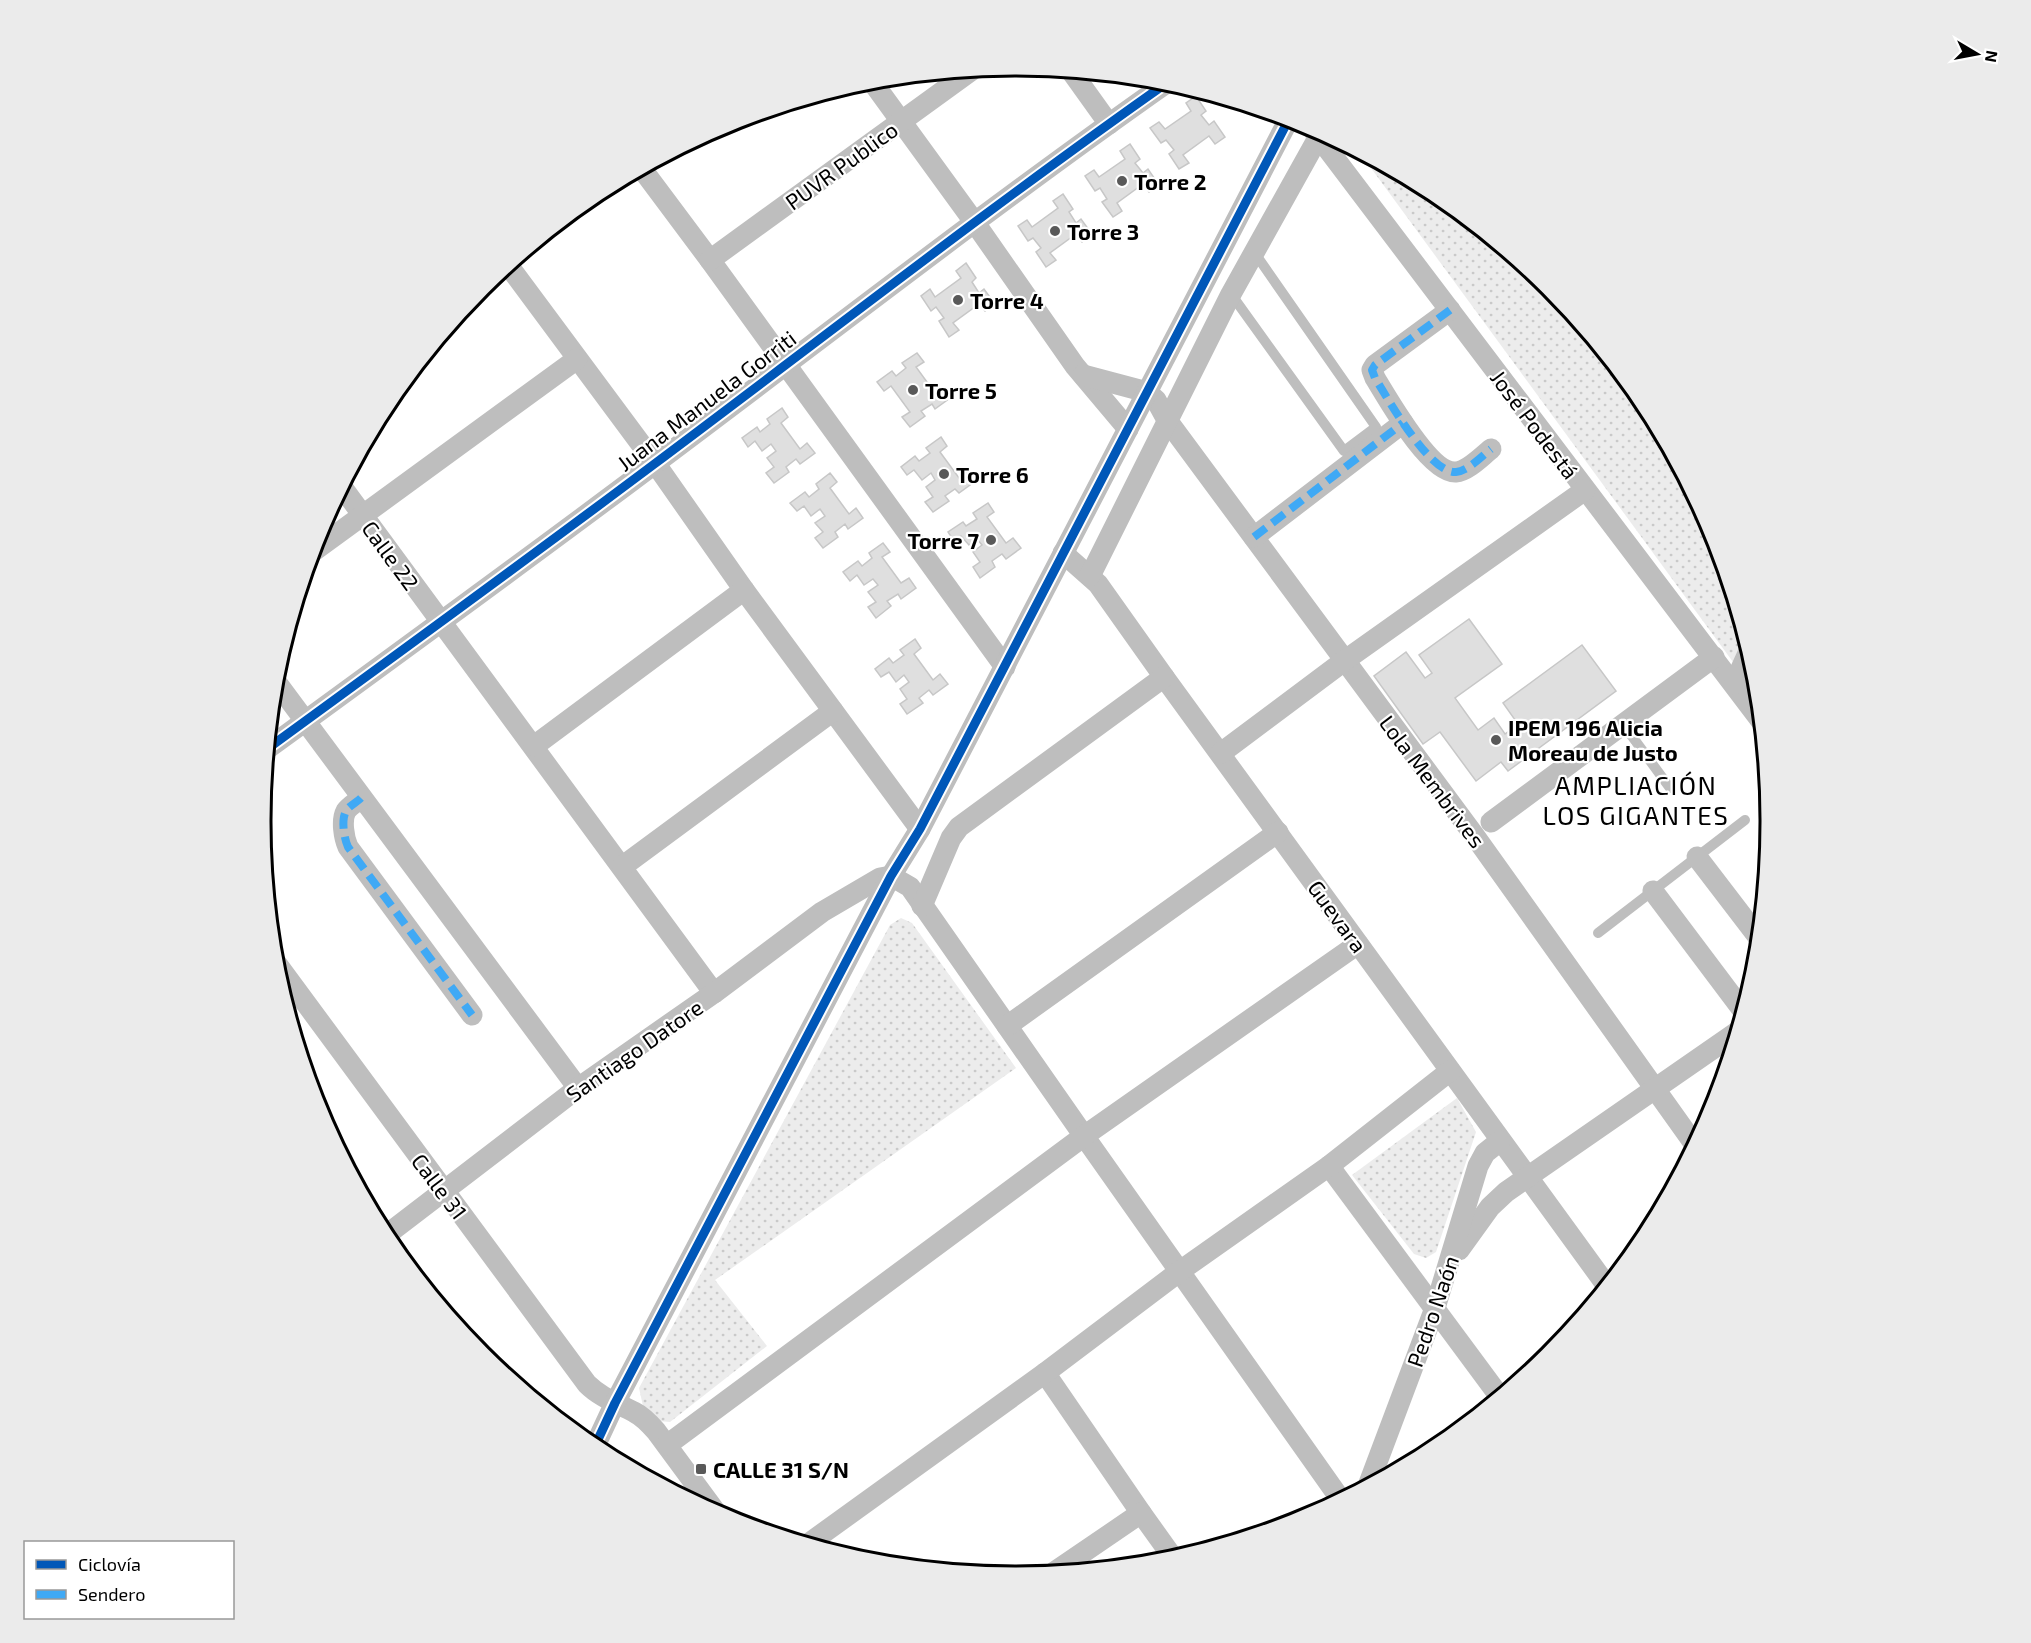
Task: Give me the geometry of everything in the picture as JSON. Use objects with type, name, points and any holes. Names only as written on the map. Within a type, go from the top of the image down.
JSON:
[{"type":"street","name":"PUVR Publico","points":[[710,260],[960,79]]},
{"type":"street","points":[[1077,79],[1109,124]]},
{"type":"street","points":[[878,90],[1083,375],[1128,429]]},
{"type":"street","name":"Juana Manuela Gorriti","points":[[275,743],[441,623],[785,364],[1156,90]]},
{"type":"street","points":[[598,1438],[615,1402],[891,876],[920,829],[1005,667],[1285,127]]},
{"type":"street","points":[[1090,576],[1167,420],[1312,138]]},
{"type":"street","name":"José Podestá","points":[[1324,143],[1751,708]]},
{"type":"street","points":[[646,174],[1005,667]]},
{"type":"street","points":[[513,272],[655,463],[744,590],[920,829]]},
{"type":"street","points":[[1450,310],[1375,365],[1372,370],[1403,423],[1431,459],[1444,470],[1455,472],[1463,470],[1491,449]]},
{"type":"street","points":[[324,543],[577,359]]},
{"type":"street","points":[[1083,375],[1147,392]]},
{"type":"street","name":"Lola Membrives","points":[[1147,392],[1156,400],[1167,420],[1474,835],[1690,1138]]},
{"type":"street","points":[[1254,537],[1403,423]]},
{"type":"street","points":[[1221,753],[1344,661],[1585,490]]},
{"type":"street","name":"Calle 22","points":[[347,493],[623,866],[714,993]]},
{"type":"street","name":"Guevara","points":[[1064,553],[1098,584],[1603,1280]]},
{"type":"street","points":[[534,746],[744,590]]},
{"type":"street","points":[[1491,822],[1714,657]]},
{"type":"street","points":[[1734,684],[1743,664]]},
{"type":"street","points":[[922,906],[951,838],[959,828],[1164,677]]},
{"type":"street","points":[[282,691],[578,1088]]},
{"type":"street","points":[[623,866],[834,711]]},
{"type":"street","points":[[362,798],[346,811],[344,839],[348,847],[472,1015]]},
{"type":"street","points":[[1007,1026],[1278,832]]},
{"type":"street","points":[[1697,857],[1752,928]]},
{"type":"street","points":[[891,876],[910,887],[1337,1494]]},
{"type":"street","name":"Santiago Datore","points":[[393,1230],[578,1088],[714,993],[822,912],[880,878],[891,876]]},
{"type":"street","points":[[1653,891],[1738,1003]]},
{"type":"street","points":[[667,1445],[1084,1136],[1358,944]]},
{"type":"street","name":"Calle 31","points":[[288,979],[587,1384],[595,1392],[646,1420],[707,1499]]},
{"type":"street","points":[[1450,1262],[1490,1207],[1506,1192],[1728,1038]]},
{"type":"street","points":[[815,1539],[1045,1373],[1180,1270],[1329,1166],[1450,1071]]},
{"type":"street","name":"Pedro Naón","points":[[1371,1476],[1435,1308],[1478,1166],[1485,1153],[1500,1141]]},
{"type":"street","points":[[1329,1166],[1496,1391]]},
{"type":"street","points":[[1045,1373],[1168,1550]]},
{"type":"street","points":[[1065,1565],[1140,1513]]},
{"type":"lane","points":[[1231,294],[1344,451],[1376,427],[1254,252]]},
{"type":"lane","points":[[1623,724],[1670,788]]},
{"type":"lane","points":[[1598,933],[1745,820]]},
{"type":"shaded area","points":[[1370,166],[1429,202],[1507,261],[1576,330],[1607,368],[1661,449],[1704,536],[1721,582],[1739,648],[1733,662]]},
{"type":"shaded area","points":[[901,918],[912,923],[1016,1068],[715,1280],[767,1346],[670,1422],[659,1421],[643,1406],[639,1388],[890,925]]},
{"type":"shaded area","points":[[1457,1098],[1476,1132],[1436,1252],[1426,1258],[1414,1254],[1352,1175]]},
{"type":"building","points":[[1193,98],[1199,100],[1206,111],[1201,115],[1209,125],[1214,121],[1225,137],[1215,144],[1209,136],[1183,155],[1189,163],[1179,169],[1169,154],[1174,150],[1166,140],[1161,143],[1150,128],[1159,122],[1165,129],[1191,111],[1186,103]]},
{"type":"building","name":"Torre 2","points":[[1130,144],[1140,159],[1135,163],[1143,173],[1148,169],[1159,185],[1149,192],[1143,184],[1117,203],[1122,211],[1113,217],[1102,202],[1107,199],[1100,188],[1095,191],[1085,176],[1094,170],[1099,177],[1125,159],[1120,151]]},
{"type":"building","name":"Torre 3","points":[[1063,194],[1073,209],[1069,212],[1076,223],[1081,219],[1092,234],[1082,242],[1076,234],[1050,253],[1056,260],[1046,267],[1036,252],[1041,248],[1033,238],[1028,241],[1018,226],[1027,220],[1032,227],[1058,208],[1053,201]]},
{"type":"building","name":"Torre 4","points":[[966,263],[976,278],[972,282],[979,293],[984,289],[995,304],[985,311],[979,304],[953,323],[959,330],[949,337],[939,321],[944,318],[936,307],[931,311],[921,296],[930,289],[935,297],[961,278],[956,271]]},
{"type":"building","name":"Torre 5","points":[[917,353],[924,362],[916,367],[935,393],[943,388],[950,398],[935,409],[932,404],[921,411],[925,416],[910,427],[902,417],[910,412],[891,386],[884,391],[877,382],[892,371],[896,376],[906,368],[902,363]]},
{"type":"building","points":[[782,408],[788,417],[781,423],[800,449],[807,443],[815,453],[800,464],[796,459],[786,467],[789,472],[774,483],[766,473],[774,467],[767,458],[776,451],[771,444],[762,451],[755,441],[748,447],[742,438],[757,427],[760,432],[770,424],[767,419]]},
{"type":"building","name":"Torre 6","points":[[941,437],[947,446],[940,452],[959,478],[966,472],[974,482],[959,493],[955,489],[945,496],[949,501],[933,512],[925,502],[933,497],[926,487],[935,480],[931,473],[922,480],[914,470],[907,475],[901,467],[915,456],[919,461],[930,453],[926,448]]},
{"type":"building","points":[[830,473],[837,482],[830,488],[849,514],[856,508],[863,518],[848,529],[845,524],[835,532],[838,537],[823,548],[815,538],[823,532],[815,523],[825,516],[820,509],[811,516],[804,506],[797,511],[790,503],[805,492],[809,497],[819,489],[816,484]]},
{"type":"building","name":"Torre 7","points":[[988,503],[994,512],[987,517],[1006,543],[1013,538],[1021,548],[1006,559],[1002,554],[992,561],[995,567],[980,578],[973,567],[980,562],[973,552],[982,545],[977,539],[969,545],[961,536],[954,541],[948,532],[963,522],[966,526],[977,519],[973,513]]},
{"type":"building","points":[[883,543],[890,552],[882,557],[901,583],[909,578],[916,588],[901,599],[898,594],[887,601],[891,606],[876,618],[868,607],[876,602],[868,592],[878,585],[873,579],[864,585],[857,575],[850,581],[843,572],[858,561],[862,566],[872,558],[869,553]]},
{"type":"building","points":[[1469,619],[1502,664],[1455,698],[1478,730],[1494,718],[1505,734],[1518,724],[1503,703],[1582,645],[1616,691],[1508,771],[1501,762],[1476,781],[1440,732],[1423,744],[1374,676],[1406,652],[1425,678],[1432,673],[1419,655]]},
{"type":"building","points":[[915,639],[921,648],[914,654],[933,680],[940,674],[948,684],[933,695],[929,690],[919,698],[923,703],[907,714],[900,704],[907,699],[900,689],[909,682],[904,675],[896,682],[889,672],[881,677],[875,669],[889,658],[893,663],[904,655],[900,650]]},
{"type":"marked path","points":[[1450,310],[1375,365],[1372,370],[1399,417],[1422,449],[1446,469],[1461,471],[1475,463],[1491,449]]},
{"type":"marked path","points":[[1254,537],[1403,423]]},
{"type":"marked path","points":[[361,798],[349,807],[344,815],[345,839],[348,847],[472,1015]]},
{"type":"cycle path","points":[[275,743],[605,501],[973,223],[1157,90]]},
{"type":"cycle path","points":[[598,1439],[891,876],[920,829],[1285,127]]},
{"type":"place","name":"Torre 2","points":[[1122,181]]},
{"type":"place","name":"Torre 3","points":[[1055,231]]},
{"type":"place","name":"Torre 4","points":[[958,300]]},
{"type":"place","name":"Torre 5","points":[[913,390]]},
{"type":"place","name":"Torre 6","points":[[944,474]]},
{"type":"place","name":"Torre 7","points":[[991,540]]},
{"type":"place","name":"IPEM 196 Alicia Moreau de Justo","points":[[1496,740]]},
{"type":"place","name":"CALLE 31 S/N","points":[[701,1469]]},
{"type":"district","name":"AMPLIACIÓN LOS GIGANTES","points":[[1636,799]]}]
